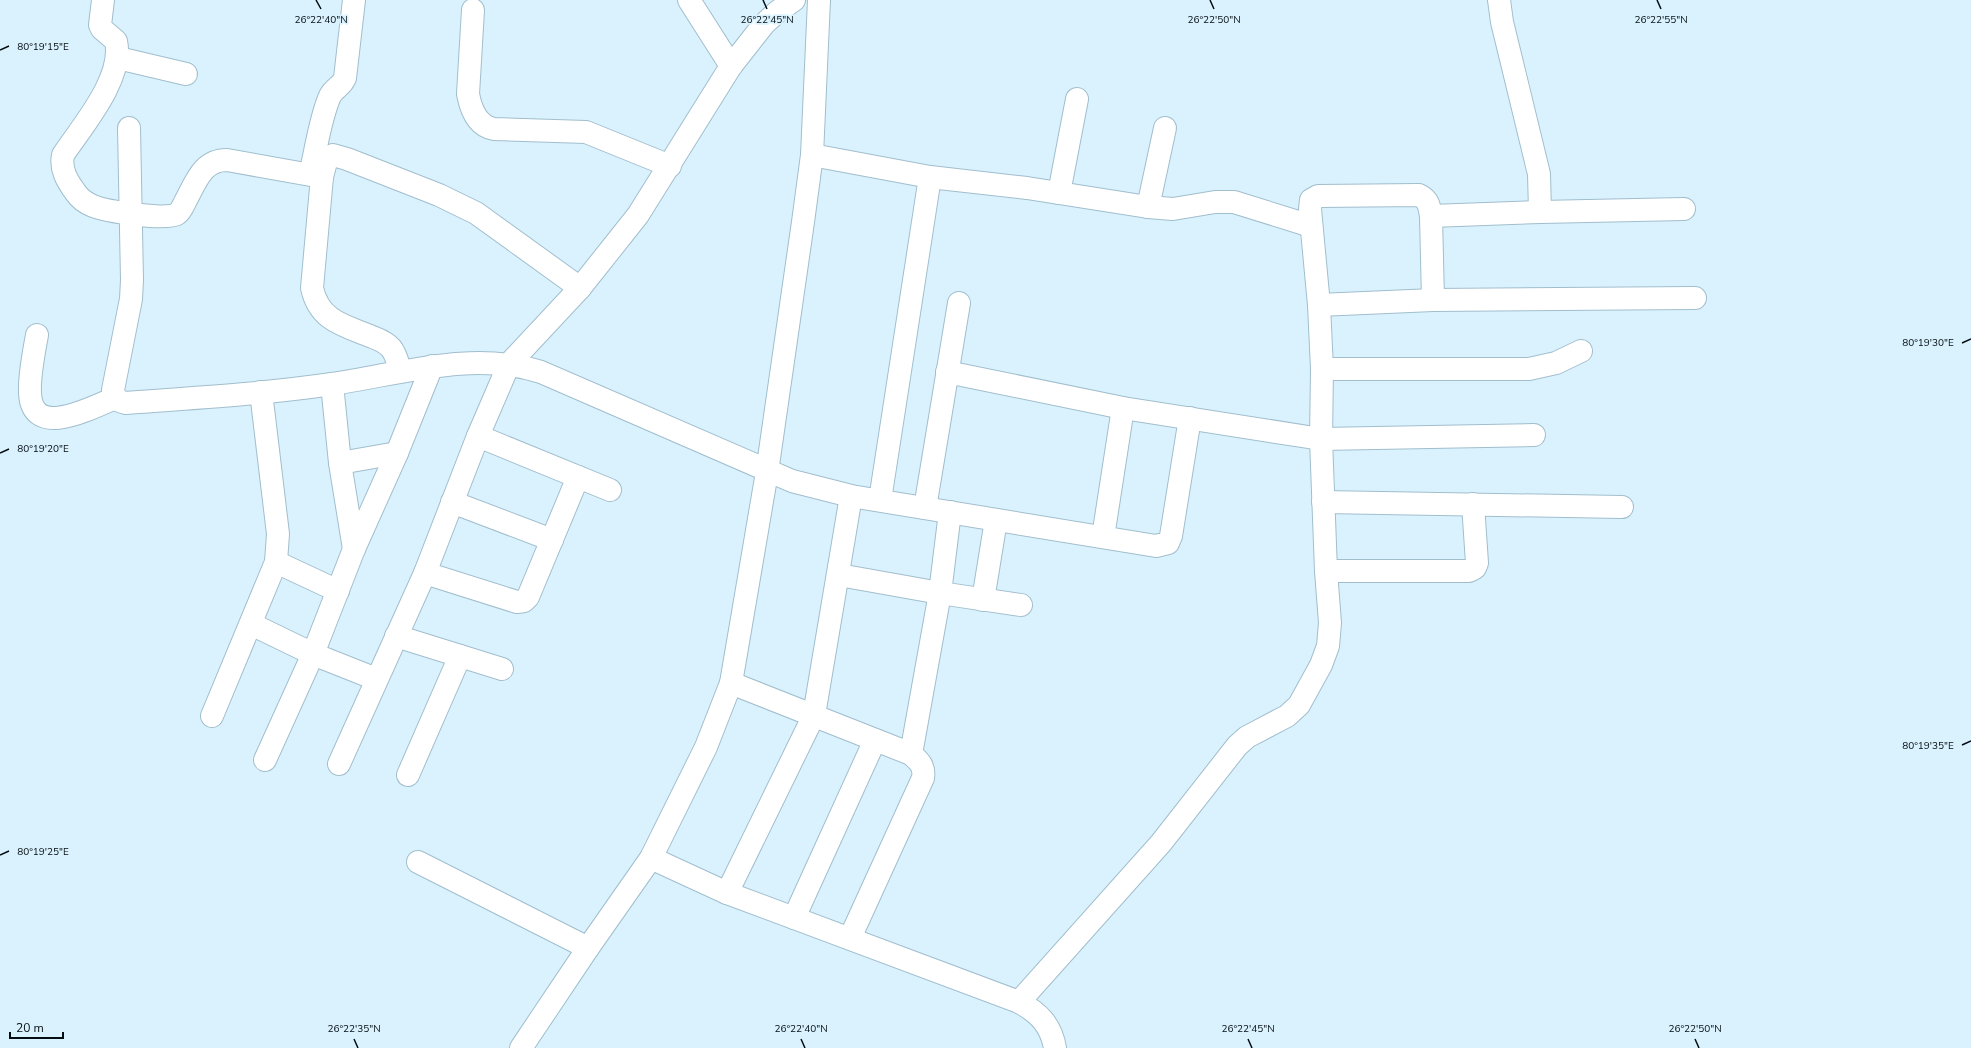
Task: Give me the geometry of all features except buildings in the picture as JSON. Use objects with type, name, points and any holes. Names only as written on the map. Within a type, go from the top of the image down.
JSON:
[{"type":"street","points":[[103,0],[100,25],[102,29],[116,41],[118,58],[104,92],[63,155],[61,165],[71,186],[84,201],[95,207],[132,214],[170,217],[179,212],[203,170],[209,163],[217,160],[227,160],[316,176]]},
{"type":"street","points":[[354,0],[345,78],[343,83],[333,91],[327,103],[316,176],[312,288],[314,299],[320,309],[334,321],[387,345],[395,355],[400,370]]},
{"type":"street","points":[[689,0],[731,66]]},
{"type":"street","points":[[339,764],[425,573],[478,436],[509,364],[580,288],[638,215],[670,166],[731,66],[764,24],[777,12],[794,0]]},
{"type":"street","points":[[521,1048],[651,858],[706,747],[731,683],[767,472],[812,155],[819,0]]},
{"type":"street","points":[[1499,0],[1502,22],[1539,174],[1540,212]]},
{"type":"street","points":[[473,10],[468,94],[470,104],[480,123],[487,128],[494,129],[586,132],[670,166]]},
{"type":"street","points":[[118,58],[186,74]]},
{"type":"street","points":[[1059,193],[1077,98]]},
{"type":"street","points":[[129,128],[132,214],[131,299],[113,390],[115,398],[119,402],[126,403],[261,392],[332,384],[400,370],[432,366],[509,364],[541,372],[792,482],[851,496],[1103,536],[1156,546],[1168,543],[1171,536],[1190,418]]},
{"type":"street","points":[[1148,207],[1165,128]]},
{"type":"street","points":[[316,176],[327,158],[333,155],[347,159],[439,195],[476,213],[580,288]]},
{"type":"street","points":[[812,155],[930,177],[1059,193],[1148,207],[1173,209],[1215,202],[1234,202],[1311,226]]},
{"type":"street","points":[[880,500],[930,177]]},
{"type":"street","points":[[1020,1002],[1161,843],[1237,746],[1246,737],[1287,716],[1299,705],[1321,665],[1328,646],[1330,622],[1326,571],[1321,439],[1322,369],[1319,305],[1311,226],[1311,200],[1318,196],[1419,195],[1425,198],[1428,203],[1431,216],[1433,300]]},
{"type":"street","points":[[1431,216],[1684,209]]},
{"type":"street","points":[[1319,305],[1433,300],[1694,298]]},
{"type":"street","points":[[925,508],[959,303]]},
{"type":"street","points":[[37,335],[30,392],[34,407],[41,416],[48,418],[63,417],[115,398]]},
{"type":"street","points":[[1322,369],[1529,369],[1556,363],[1582,351]]},
{"type":"street","points":[[265,760],[313,654],[354,549],[397,453],[432,366]]},
{"type":"street","points":[[947,372],[1123,408],[1321,439],[1534,435]]},
{"type":"street","points":[[332,384],[340,464],[354,549]]},
{"type":"street","points":[[212,716],[276,562],[277,528],[261,392]]},
{"type":"street","points":[[1103,536],[1123,408]]},
{"type":"street","points":[[478,436],[610,490]]},
{"type":"street","points":[[340,464],[397,453]]},
{"type":"street","points":[[425,573],[517,602],[524,601],[528,597],[578,478]]},
{"type":"street","points":[[727,893],[814,715],[839,575],[851,496]]},
{"type":"street","points":[[452,502],[552,540]]},
{"type":"street","points":[[1323,502],[1622,507]]},
{"type":"street","points":[[1326,571],[1469,571],[1475,568],[1477,563],[1473,504]]},
{"type":"street","points":[[911,754],[940,593],[950,512]]},
{"type":"street","points":[[983,600],[996,520]]},
{"type":"street","points":[[276,562],[338,591]]},
{"type":"street","points":[[839,575],[940,593],[1021,605]]},
{"type":"street","points":[[251,624],[313,654],[376,679]]},
{"type":"street","points":[[396,636],[502,669]]},
{"type":"street","points":[[408,775],[460,656]]},
{"type":"street","points":[[731,683],[911,754],[922,766],[924,772],[923,778],[850,938]]},
{"type":"street","points":[[794,918],[875,740]]},
{"type":"street","points":[[651,858],[727,893],[1020,1002],[1036,1012],[1047,1026],[1055,1048]]},
{"type":"street","points":[[418,862],[588,948]]}]
